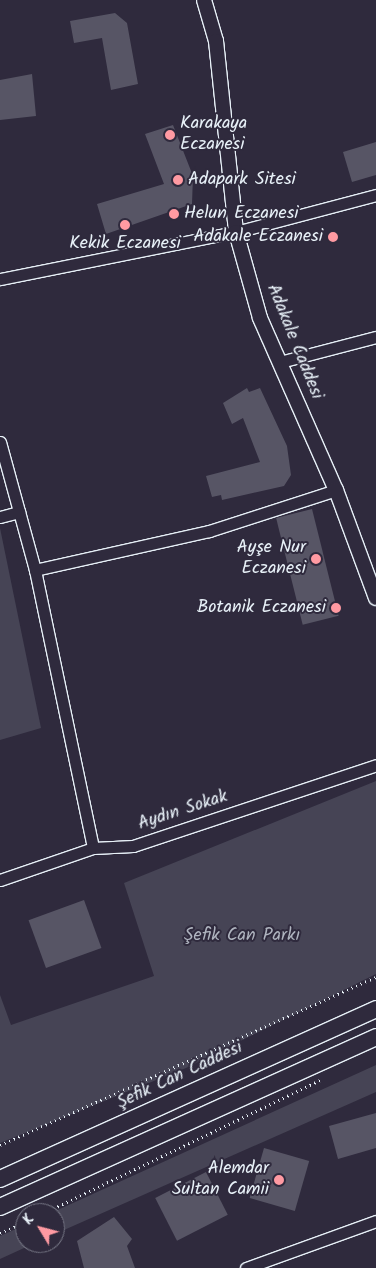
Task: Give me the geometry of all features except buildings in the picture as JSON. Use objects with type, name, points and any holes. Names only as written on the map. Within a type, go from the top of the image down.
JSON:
[{"type":"main road","name":"Şefik Can Caddesi","points":[[0,1179],[376,1009]]},
{"type":"main road","points":[[0,1207],[376,1037]]},
{"type":"street","name":"Adakale Caddesi","points":[[204,0],[216,41],[236,232],[260,318],[336,490],[376,598]]},
{"type":"street","points":[[0,279],[236,232],[376,195]]},
{"type":"street","points":[[280,362],[376,337]]},
{"type":"street","points":[[0,442],[35,570],[93,848]]},
{"type":"street","points":[[35,570],[209,531],[336,490]]},
{"type":"street","points":[[0,517],[19,512]]},
{"type":"street","name":"Aydın Sokak","points":[[0,880],[93,848],[133,846],[376,765]]},
{"type":"street","points":[[246,1268],[376,1221]]},
{"type":"path","points":[[0,1145],[376,977]]},
{"type":"path","points":[[65,1203],[331,1074]]},
{"type":"path","points":[[0,1233],[15,1226]]},
{"type":"green space","points":[[0,528],[41,728],[0,740]]},
{"type":"green space","name":"Şefik Can Parkı","points":[[376,781],[376,974],[186,1068],[0,1143],[0,995],[11,1025],[154,976],[124,883]]},
{"type":"green space","points":[[376,1065],[376,1092],[65,1230],[65,1207]]},
{"type":"green space","points":[[15,1229],[15,1252],[0,1259],[0,1236]]},
{"type":"place","name":"Karakaya Eczanesi","points":[[170,135]]},
{"type":"place","name":"Adapark Sitesi","points":[[178,180]]},
{"type":"place","name":"Helun Eczanesi","points":[[174,214]]},
{"type":"place","name":"Kekik Eczanesi","points":[[125,225]]},
{"type":"place","name":"Adakale Eczanesi","points":[[333,237]]},
{"type":"place","name":"Ayşe Nur Eczanesi","points":[[316,559]]},
{"type":"place","name":"Botanik Eczanesi","points":[[336,608]]},
{"type":"place","name":"Alemdar Sultan Camii","points":[[279,1180]]}]
